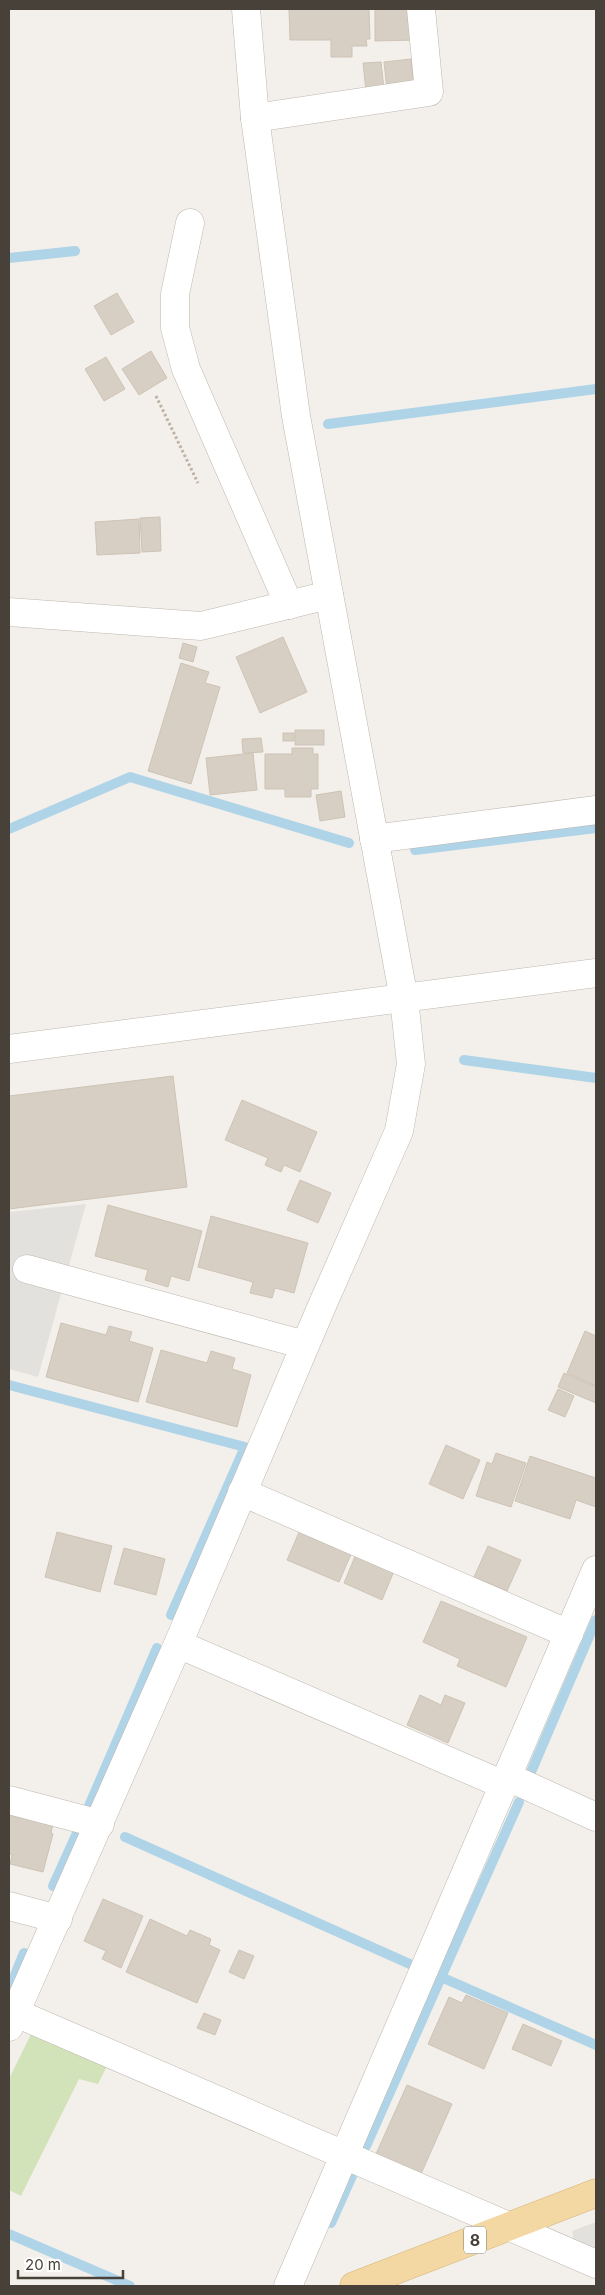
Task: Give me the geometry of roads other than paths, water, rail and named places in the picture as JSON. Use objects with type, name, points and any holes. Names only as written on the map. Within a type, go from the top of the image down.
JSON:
[{"type":"main road","name":"8","points":[[354,2286],[596,2193]]},
{"type":"street","points":[[246,9],[255,118],[296,416],[404,999],[412,1064],[399,1131],[305,1345],[100,1824],[12,2020],[344,2156],[596,2264]]},
{"type":"street","points":[[255,118],[429,92],[421,9]]},
{"type":"street","points":[[190,223],[175,294],[175,328],[186,369],[289,605]]},
{"type":"street","points":[[9,612],[202,626],[329,596]]},
{"type":"street","points":[[374,839],[596,810]]},
{"type":"street","points":[[9,1049],[596,974]]},
{"type":"street","points":[[27,1269],[305,1345]]},
{"type":"street","points":[[242,1492],[569,1634]]},
{"type":"street","points":[[288,2286],[596,1570]]},
{"type":"street","points":[[178,1644],[596,1817]]},
{"type":"street","points":[[9,1800],[100,1824]]},
{"type":"street","points":[[9,1906],[58,1919]]},
{"type":"waterway","points":[[9,258],[75,251]]},
{"type":"waterway","points":[[328,424],[596,389]]},
{"type":"waterway","points":[[9,829],[130,777],[349,843]]},
{"type":"waterway","points":[[415,850],[596,828]]},
{"type":"waterway","points":[[464,1060],[596,1078]]},
{"type":"waterway","points":[[9,1385],[245,1447],[171,1615]]},
{"type":"waterway","points":[[531,1772],[596,1620]]},
{"type":"waterway","points":[[89,1806],[157,1648]]},
{"type":"waterway","points":[[366,2146],[519,1802]]},
{"type":"waterway","points":[[53,1886],[77,1833]]},
{"type":"waterway","points":[[125,1837],[412,1965]]},
{"type":"waterway","points":[[9,1990],[24,1953]]},
{"type":"waterway","points":[[441,1977],[596,2045]]},
{"type":"waterway","points":[[331,2223],[352,2176]]},
{"type":"waterway","points":[[9,2234],[130,2286]]}]
